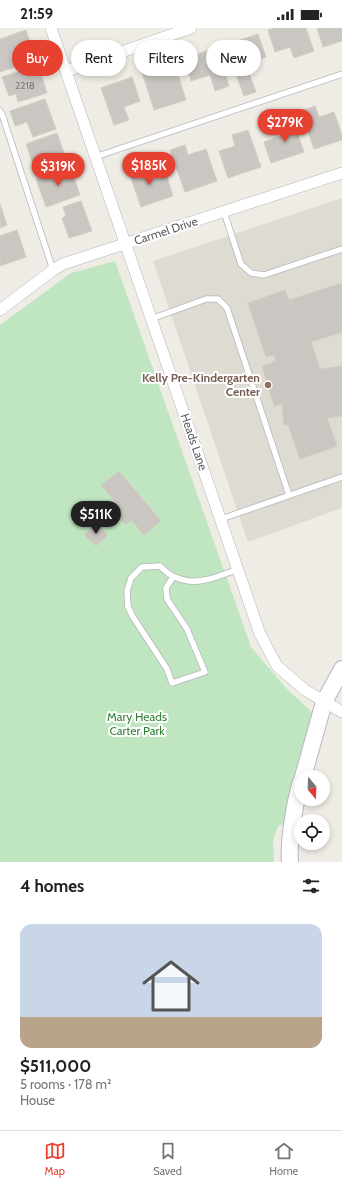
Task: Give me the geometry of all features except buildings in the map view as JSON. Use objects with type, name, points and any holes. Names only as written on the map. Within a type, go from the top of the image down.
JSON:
[{"type":"main road","points":[[304,770],[324,702],[342,669]]},
{"type":"main road","points":[[290,862],[289,855],[292,827],[296,806]]},
{"type":"street","name":"Heads Lane","points":[[51,28],[260,634],[277,666],[305,690],[342,712]]},
{"type":"street","points":[[66,71],[191,28]]},
{"type":"street","name":"Carmel Drive","points":[[0,309],[53,270],[64,264],[342,173]]},
{"type":"lane","points":[[95,158],[342,74]]},
{"type":"lane","points":[[0,111],[53,270]]},
{"type":"lane","points":[[224,212],[241,264],[251,273],[264,275],[342,249]]},
{"type":"lane","points":[[151,319],[206,299],[218,299],[227,308],[289,496]]},
{"type":"lane","points":[[220,519],[342,478]]},
{"type":"lane","points":[[173,577],[166,588],[167,599],[187,629],[205,672],[172,683],[167,669],[133,618],[128,607],[127,591],[131,578],[142,567],[160,566],[173,577],[186,581],[200,581],[215,578],[238,569]]},
{"type":"shaded area","name":"Kelly Pre-Kindergarten Center","points":[[342,198],[342,508],[248,542],[153,261]]},
{"type":"green space","name":"Mary Heads Carter Park","points":[[115,261],[251,647],[287,689],[313,713],[301,770],[294,770],[294,803],[290,822],[278,826],[273,841],[274,862],[0,862],[0,325],[71,273]]},
{"type":"place","name":"Kelly Pre-Kindergarten Center","points":[[268,385]]}]
